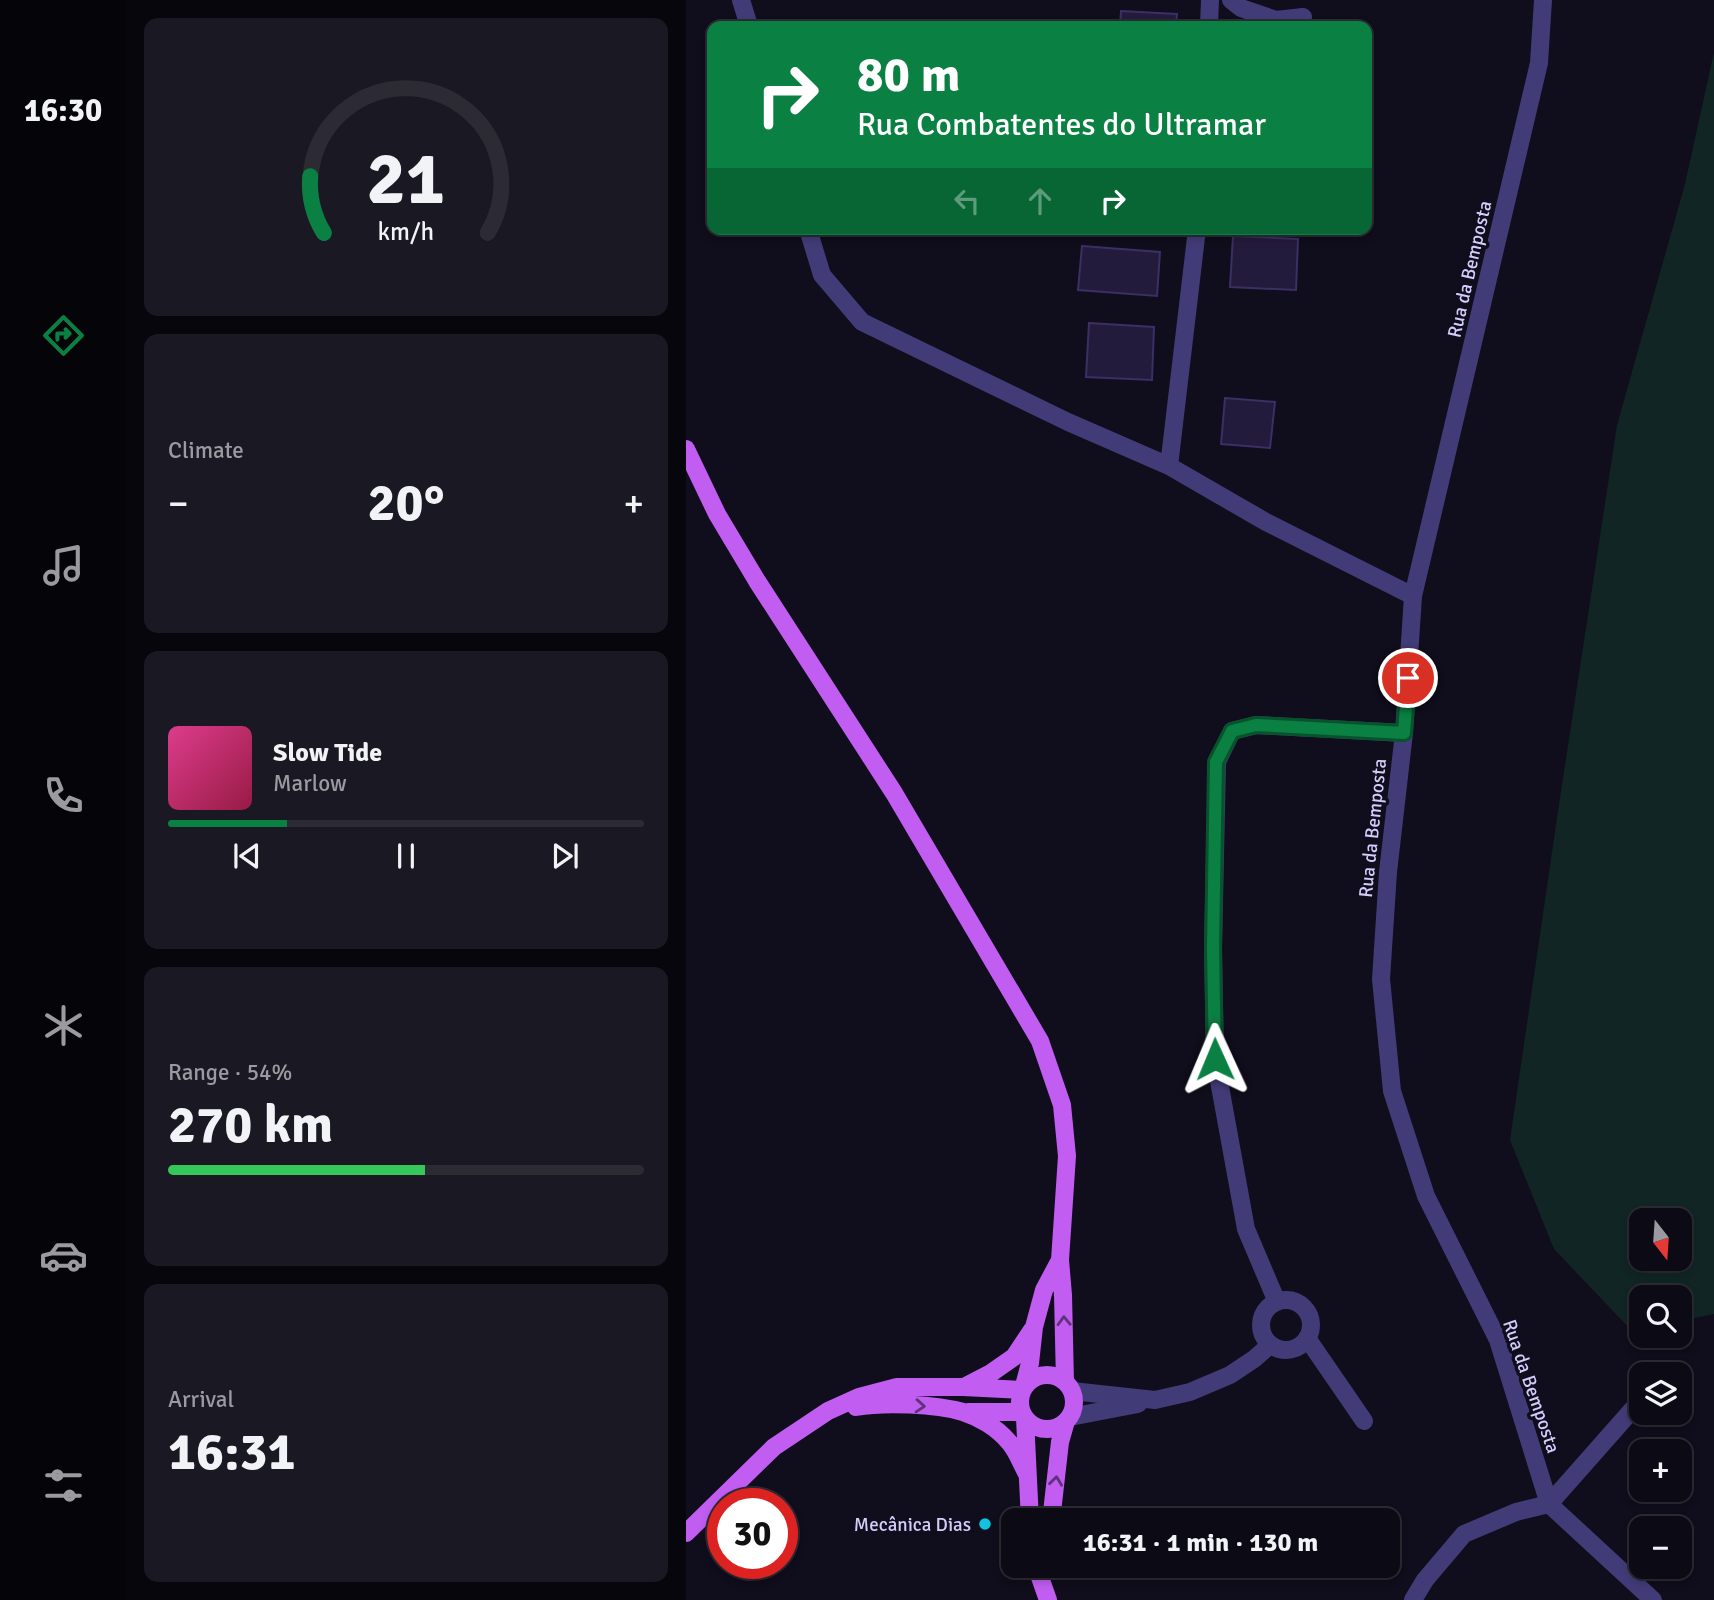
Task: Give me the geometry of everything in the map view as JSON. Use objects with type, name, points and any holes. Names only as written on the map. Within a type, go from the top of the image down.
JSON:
[{"type":"main road","points":[[686,450],[716,514],[894,793],[1040,1041],[1062,1105],[1066,1143],[1060,1260],[1069,1386],[1074,1400],[1060,1442],[1052,1508]]},
{"type":"main road","points":[[1029,1508],[1020,1398],[1030,1363],[1034,1327],[1044,1290],[1060,1260]]},
{"type":"main road","points":[[963,1387],[991,1373],[1014,1357],[1034,1327]]},
{"type":"main road","points":[[686,1533],[774,1447],[828,1411],[859,1397],[897,1387],[1023,1388],[1031,1379],[1049,1374],[1069,1386]]},
{"type":"main road","points":[[828,1411],[873,1404],[925,1406],[964,1412],[1023,1415],[1032,1425],[1050,1429],[1068,1419]]},
{"type":"main road","points":[[964,1412],[992,1426],[1010,1442],[1027,1474]]},
{"type":"main road","points":[[1040,1578],[1047,1597]]},
{"type":"main road","points":[[1047,1597],[1048,1578]]},
{"type":"street","points":[[741,0],[747,21]]},
{"type":"street","points":[[1209,21],[1210,0]]},
{"type":"street","points":[[1231,0],[1241,8],[1276,20],[1303,14]]},
{"type":"street","name":"Rua da Bemposta","points":[[1543,0],[1539,63],[1413,596],[1404,733],[1388,872],[1381,979],[1392,1091],[1426,1196],[1498,1340],[1549,1504]]},
{"type":"street","points":[[810,235],[822,275],[862,322],[1068,422],[1169,466],[1266,523],[1413,596]]},
{"type":"street","points":[[1169,466],[1196,235]]},
{"type":"street","points":[[1277,1302],[1246,1229],[1215,1059],[1213,949],[1216,762],[1232,731],[1256,725],[1404,733]]},
{"type":"street","points":[[1292,1301],[1303,1307],[1310,1322],[1307,1338],[1293,1349],[1278,1349],[1270,1345],[1263,1335],[1261,1321],[1264,1313],[1277,1302],[1292,1301]]},
{"type":"street","points":[[1307,1338],[1364,1421]]},
{"type":"street","points":[[1068,1419],[1190,1392],[1230,1375],[1270,1345]]},
{"type":"street","points":[[1069,1386],[1155,1400]]},
{"type":"street","points":[[1413,1600],[1425,1580],[1464,1534],[1516,1511],[1549,1504],[1629,1413]]},
{"type":"street","points":[[1549,1504],[1653,1600]]},
{"type":"green space","points":[[1714,52],[1714,1314],[1692,1319],[1692,1285],[1629,1285],[1629,1328],[1554,1249],[1510,1140],[1617,425],[1685,184]]},
{"type":"building","points":[[1121,11],[1177,14],[1176,21],[1120,21]]},
{"type":"building","points":[[1233,236],[1298,239],[1296,290],[1230,287]]},
{"type":"building","points":[[1082,246],[1160,252],[1157,296],[1078,290]]},
{"type":"building","points":[[1089,323],[1154,327],[1152,380],[1086,377]]},
{"type":"building","points":[[1225,398],[1275,402],[1270,448],[1221,444]]},
{"type":"place","name":"Mecânica Dias","points":[[985,1524]]},
{"type":"route","points":[[1215,1059],[1213,949],[1216,762],[1232,731],[1256,725],[1404,733],[1408,678]]}]
